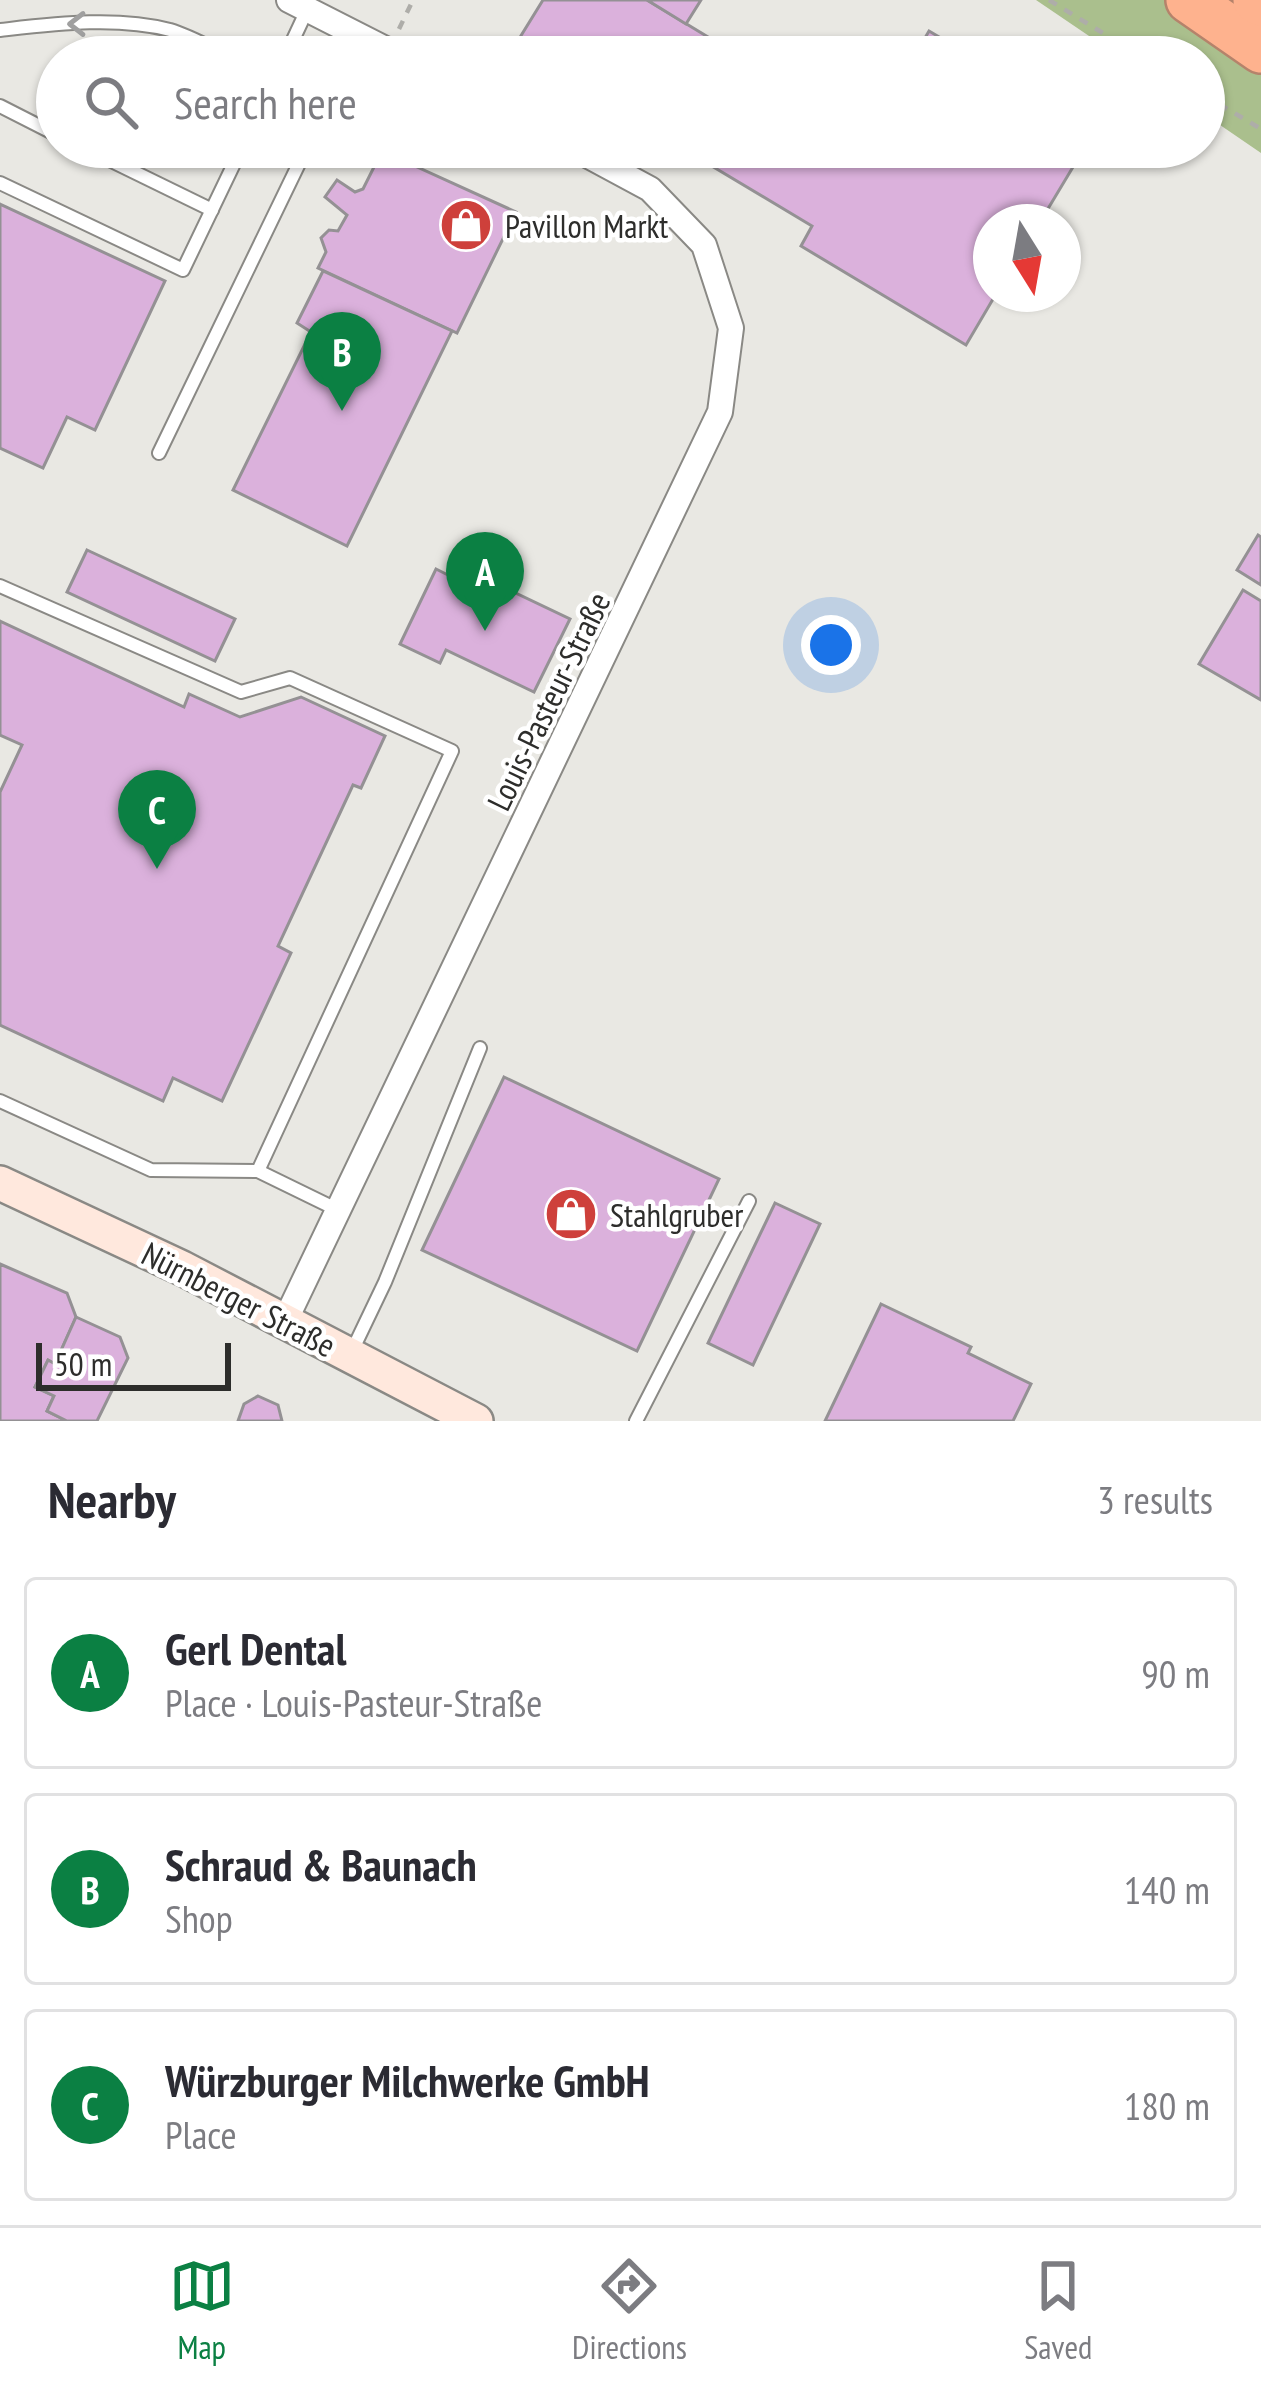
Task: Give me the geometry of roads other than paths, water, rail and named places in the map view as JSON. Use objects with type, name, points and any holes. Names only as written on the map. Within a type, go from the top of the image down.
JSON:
[{"type":"highway","points":[[1190,0],[1261,50]]},
{"type":"street","points":[[298,4],[342,36]]},
{"type":"street","name":"Louis-Pasteur-Straße","points":[[285,1322],[720,412],[730,328],[704,245],[650,189],[611,168]]},
{"type":"street","name":"Nürnberger Straße","points":[[0,1183],[182,1268],[476,1421]]},
{"type":"lane","points":[[290,36],[298,4]]},
{"type":"lane","points":[[0,30],[123,24],[184,36]]},
{"type":"lane","points":[[0,106],[36,124]]},
{"type":"lane","points":[[125,168],[212,210]]},
{"type":"lane","points":[[0,183],[183,270],[232,168]]},
{"type":"lane","points":[[159,453],[297,168]]},
{"type":"lane","points":[[0,586],[241,692],[290,678],[452,751],[259,1171]]},
{"type":"lane","points":[[350,1356],[480,1048]]},
{"type":"lane","points":[[0,1101],[151,1170],[259,1171],[340,1210]]},
{"type":"lane","points":[[636,1421],[749,1201]]},
{"type":"place","name":"Pavillon Markt","points":[[466,225]]},
{"type":"place","name":"Schraud & Baunach","points":[[342,411]]},
{"type":"place","name":"Gerl Dental","points":[[485,631]]},
{"type":"place","name":"Würzburger Milchwerke GmbH","points":[[157,869]]},
{"type":"place","name":"Stahlgruber","points":[[571,1214]]}]
